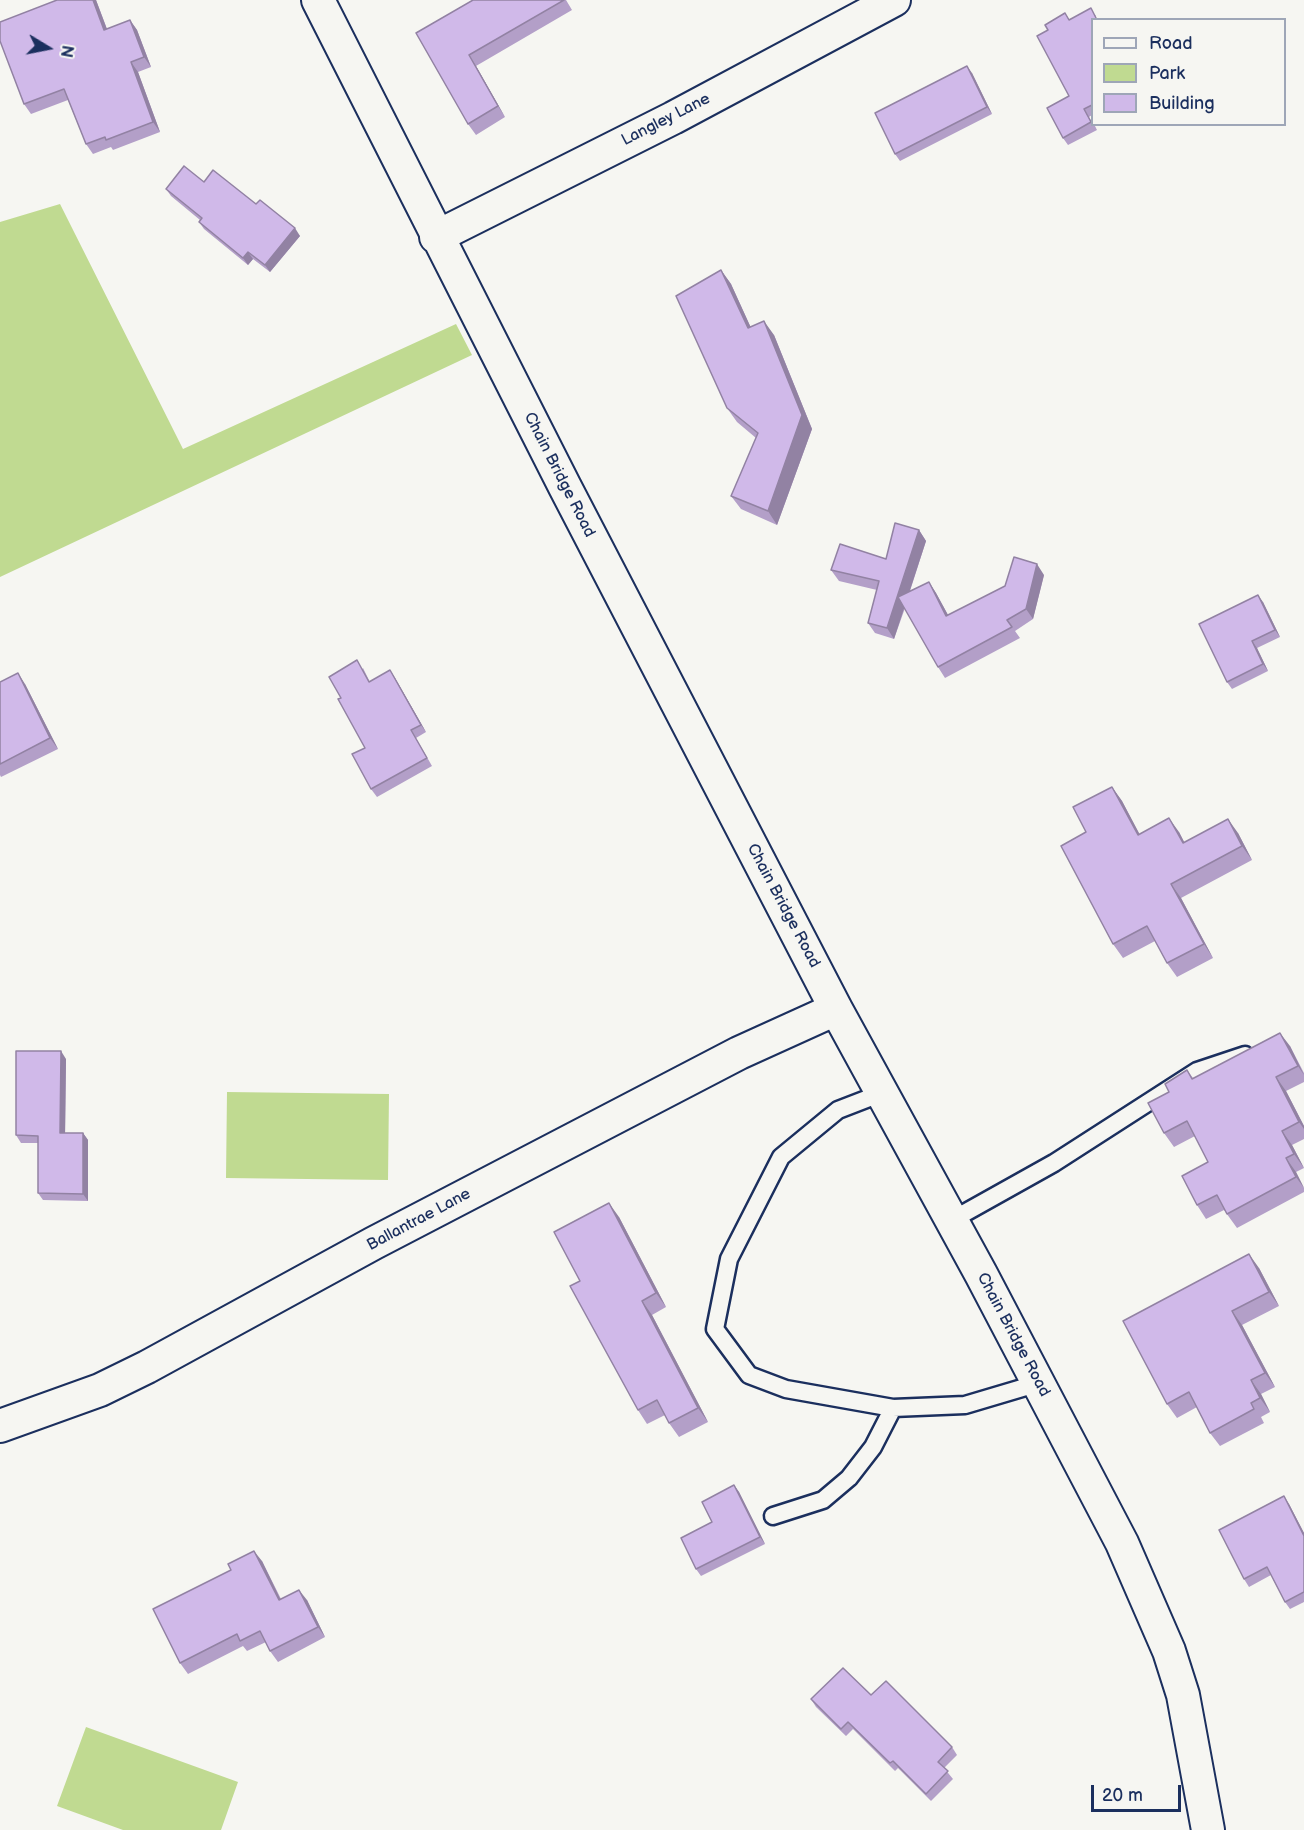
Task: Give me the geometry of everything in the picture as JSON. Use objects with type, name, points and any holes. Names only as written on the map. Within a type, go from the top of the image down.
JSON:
[{"type":"street","name":"Chain Bridge Road","points":[[318,0],[436,237],[836,1009],[952,1220],[1122,1543],[1169,1651],[1184,1695],[1208,1829]]},
{"type":"street","name":"Langley Lane","points":[[436,237],[673,118],[894,0]]},
{"type":"street","name":"Ballantrae Lane","points":[[0,1426],[100,1390],[147,1367],[374,1243],[739,1053],[836,1009]]},
{"type":"lane","points":[[952,1220],[1054,1163],[1197,1071],[1246,1054]]},
{"type":"lane","points":[[882,1093],[838,1110],[780,1157],[729,1258],[716,1329],[749,1375],[786,1389],[893,1408],[965,1406],[1039,1383]]},
{"type":"lane","points":[[773,1516],[823,1500],[849,1478],[873,1447],[893,1408]]},
{"type":"green space","points":[[60,204],[183,449],[456,324],[472,355],[0,577],[0,222]]},
{"type":"green space","points":[[227,1092],[389,1094],[388,1180],[226,1178]]},
{"type":"green space","points":[[86,1727],[238,1782],[221,1830],[123,1830],[57,1806]]},
{"type":"building","points":[[57,0],[93,0],[104,30],[130,20],[144,57],[131,62],[153,122],[106,140],[105,137],[86,144],[64,89],[24,104],[0,41],[0,22]]},
{"type":"building","points":[[473,0],[564,0],[469,55],[498,106],[468,124],[416,33]]},
{"type":"building","points":[[1091,8],[1096,18],[1091,18],[1091,106],[1084,109],[1091,122],[1063,138],[1047,108],[1069,96],[1037,36],[1048,30],[1045,25],[1065,13],[1069,20]]},
{"type":"building","points":[[967,66],[987,107],[895,154],[875,113]]},
{"type":"building","points":[[184,166],[204,182],[213,170],[256,204],[260,200],[295,228],[265,265],[248,252],[243,258],[199,222],[202,218],[166,189]]},
{"type":"building","points":[[721,270],[748,328],[764,321],[802,415],[768,511],[731,496],[758,433],[727,408],[676,296]]},
{"type":"building","points":[[895,523],[919,530],[887,628],[868,623],[879,581],[831,570],[840,544],[886,559]]},
{"type":"building","points":[[1014,557],[1037,564],[1026,609],[1007,620],[1012,627],[938,667],[898,597],[929,582],[946,616],[1005,586]]},
{"type":"building","points":[[1258,595],[1275,630],[1252,641],[1263,664],[1227,682],[1199,624]]},
{"type":"building","points":[[357,660],[369,682],[390,670],[421,725],[411,730],[427,758],[371,789],[352,754],[365,748],[338,699],[341,698],[329,677]]},
{"type":"building","points":[[18,673],[50,738],[0,764],[0,682]]},
{"type":"building","points":[[1112,787],[1138,835],[1169,818],[1183,843],[1228,819],[1242,846],[1171,884],[1204,944],[1167,963],[1147,926],[1113,944],[1061,846],[1086,832],[1073,807]]},
{"type":"building","points":[[1280,1033],[1298,1066],[1276,1077],[1299,1122],[1282,1131],[1294,1154],[1286,1158],[1296,1177],[1227,1214],[1217,1195],[1197,1205],[1182,1176],[1208,1162],[1187,1121],[1164,1133],[1148,1103],[1169,1092],[1165,1084],[1187,1070],[1192,1079]]},
{"type":"building","points":[[16,1051],[61,1051],[60,1133],[83,1133],[83,1194],[38,1193],[38,1136],[16,1135]]},
{"type":"building","points":[[609,1203],[656,1293],[642,1301],[698,1408],[669,1423],[657,1400],[638,1410],[570,1286],[580,1281],[554,1232]]},
{"type":"building","points":[[1249,1254],[1269,1292],[1232,1311],[1265,1373],[1251,1380],[1260,1398],[1251,1403],[1254,1409],[1210,1433],[1189,1392],[1167,1404],[1123,1321]]},
{"type":"building","points":[[734,1485],[760,1537],[696,1569],[681,1538],[712,1522],[702,1502]]},
{"type":"building","points":[[1284,1496],[1304,1536],[1304,1592],[1285,1602],[1267,1567],[1244,1579],[1219,1530]]},
{"type":"building","points":[[254,1551],[279,1600],[299,1590],[318,1627],[270,1651],[260,1631],[240,1641],[237,1634],[180,1663],[153,1609],[231,1570],[228,1564]]},
{"type":"building","points":[[843,1668],[871,1695],[886,1681],[952,1747],[938,1762],[948,1771],[926,1794],[893,1761],[890,1763],[848,1722],[841,1729],[811,1699]]}]
